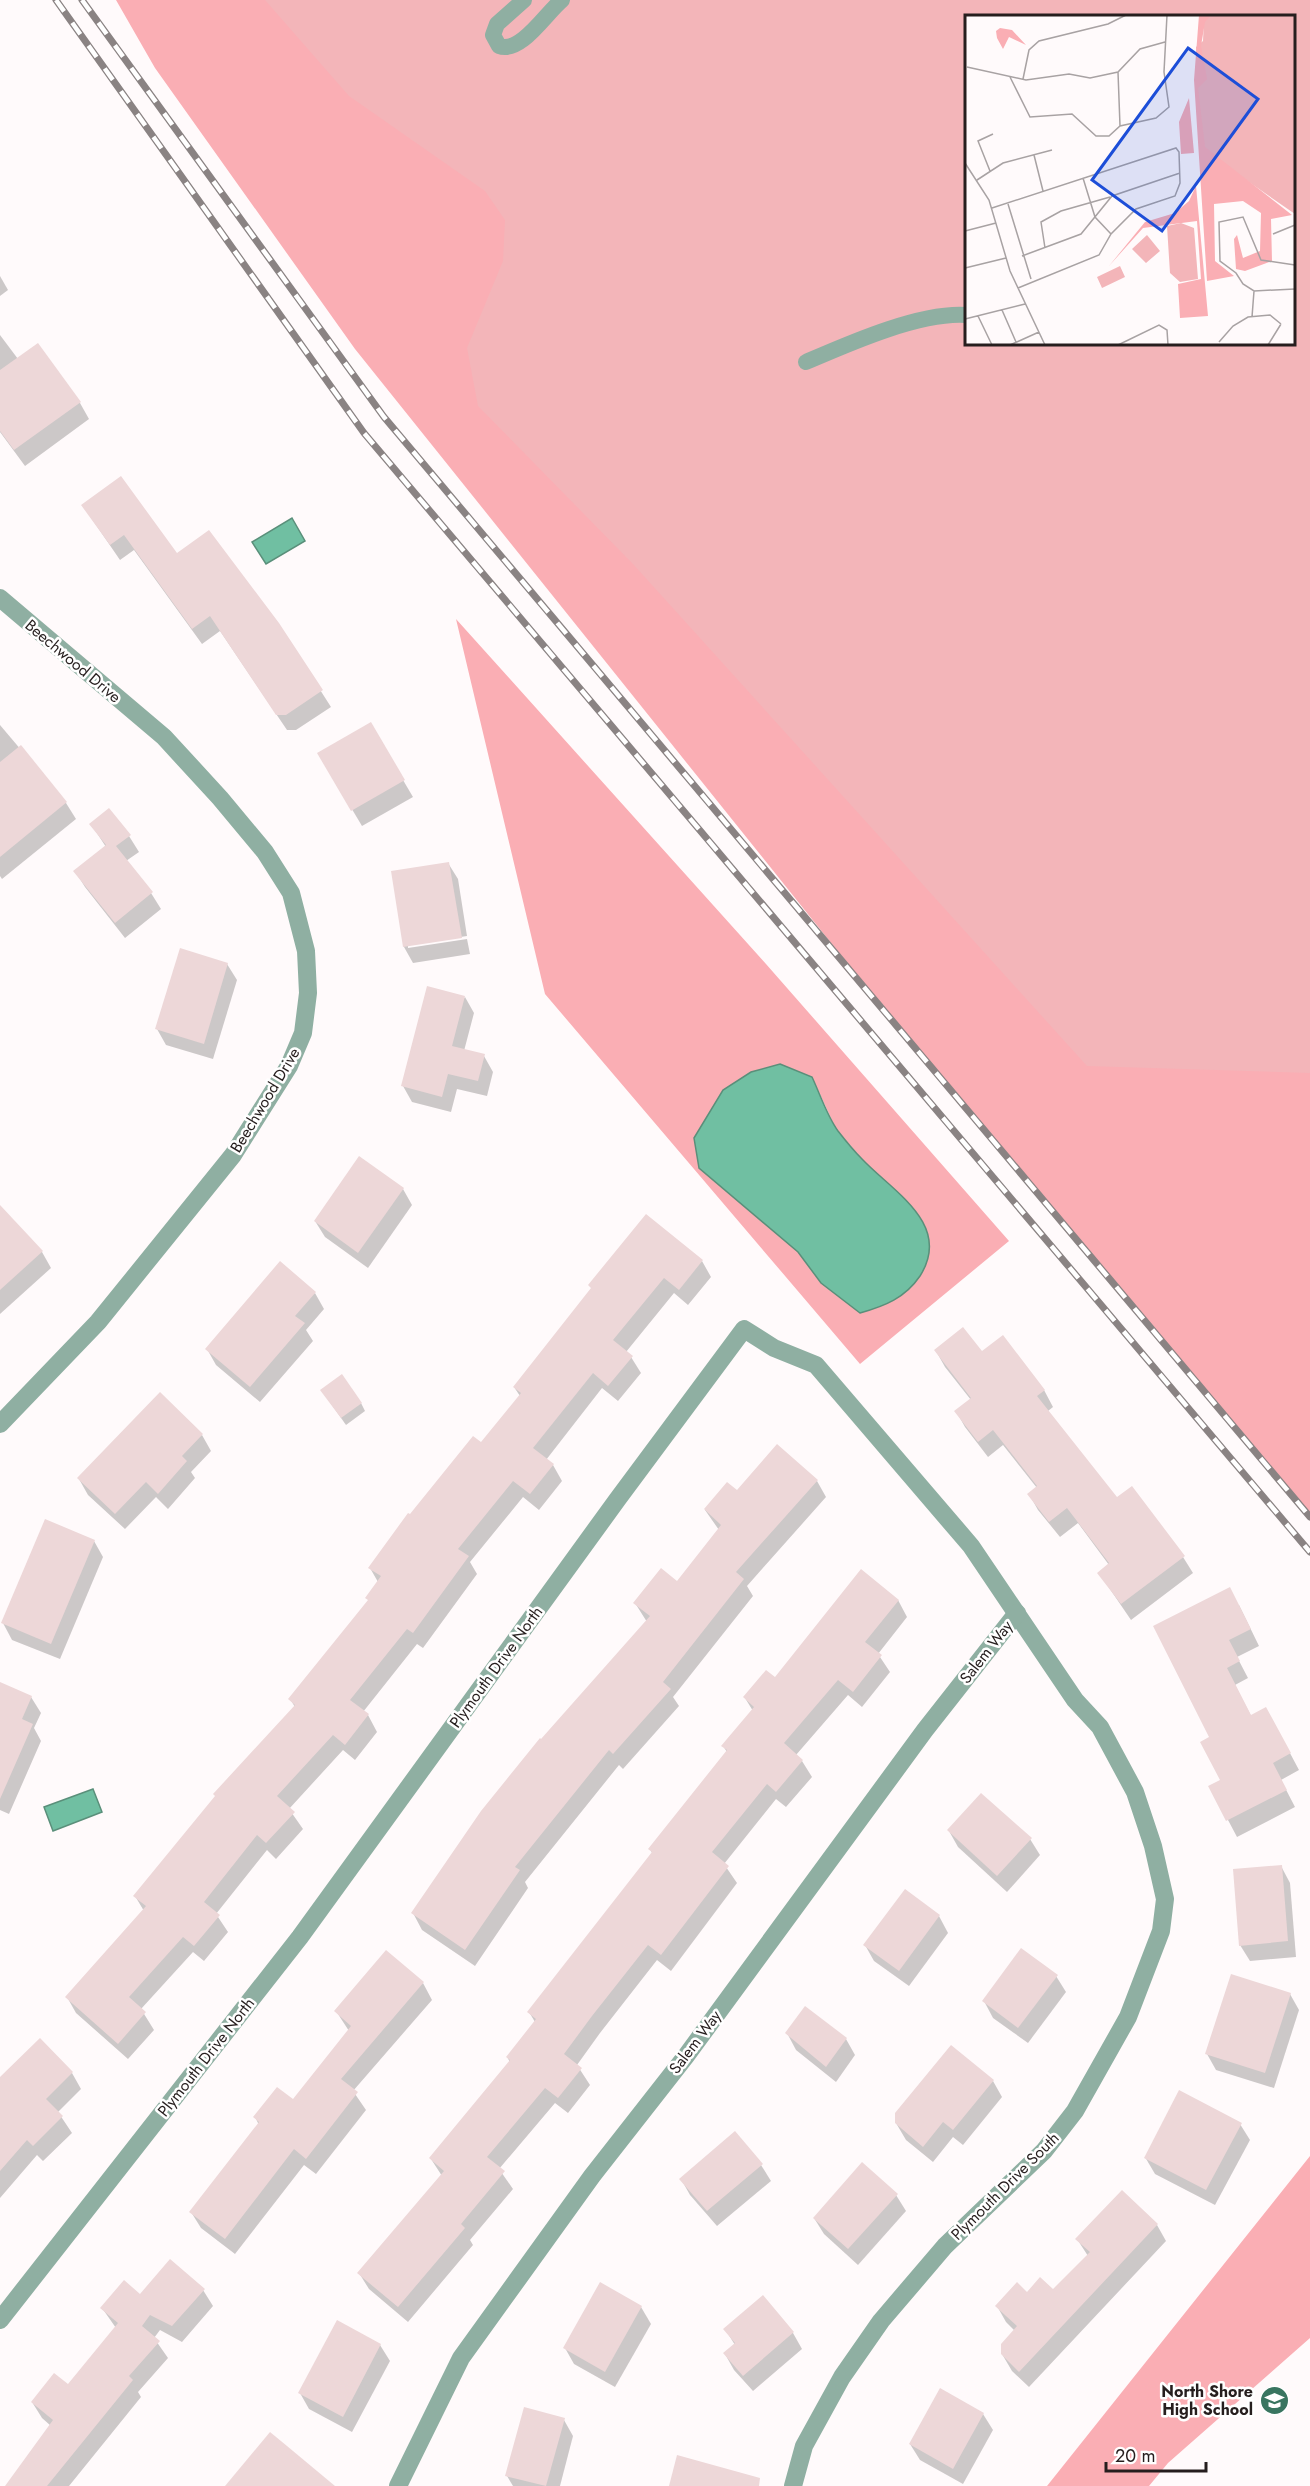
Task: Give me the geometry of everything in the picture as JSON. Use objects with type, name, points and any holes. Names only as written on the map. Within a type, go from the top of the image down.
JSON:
[{"type":"street","name":"Beechwood Drive","points":[[0,598],[164,737],[220,798],[265,852],[291,893],[306,951],[308,993],[303,1033],[289,1066],[233,1155],[98,1322],[0,1424]]},
{"type":"street","name":"Plymouth Drive North","points":[[0,2320],[300,1937],[744,1329],[774,1348],[816,1365],[971,1546],[1017,1613]]},
{"type":"street","name":"Salem Way","points":[[398,2486],[461,2358],[592,2176],[686,2056],[925,1730],[1017,1613]]},
{"type":"street","name":"Plymouth Drive South","points":[[793,2486],[804,2446],[842,2377],[881,2321],[945,2246],[1044,2151],[1076,2111],[1128,2017],[1161,1930],[1165,1899],[1153,1846],[1135,1792],[1100,1727],[1075,1700],[1017,1613]]},
{"type":"lane","points":[[524,0],[497,24],[493,35],[499,46],[505,48],[514,46],[562,0]]},
{"type":"lane","points":[[806,362],[841,347],[904,326],[947,314],[965,315]]},
{"type":"shaded area","points":[[116,0],[265,0],[349,96],[485,191],[505,220],[503,261],[467,348],[478,406],[633,564],[1087,1066],[1310,1073],[1310,1517],[928,1064],[355,349],[155,68]]},
{"type":"shaded area","points":[[192,0],[1310,0],[1310,1125],[1035,1122],[395,373]]},
{"type":"shaded area","points":[[292,518],[305,541],[266,564],[252,542]]},
{"type":"shaded area","points":[[456,619],[766,964],[1009,1241],[860,1364],[545,994]],"holes":[[[812,1077],[836,1129],[862,1159],[821,1283],[798,1252]]]},
{"type":"shaded area","points":[[780,1064],[812,1077],[838,1131],[852,1149],[915,1210],[924,1225],[929,1240],[928,1257],[920,1276],[901,1296],[886,1304],[860,1313],[821,1283],[798,1252],[699,1168],[694,1138],[723,1090],[751,1072]]},
{"type":"shaded area","points":[[93,1789],[102,1812],[53,1831],[44,1807]]},
{"type":"shaded area","points":[[1310,2156],[1310,2338],[1168,2463],[1149,2486],[1047,2486]]},
{"type":"building","points":[[38,343],[81,402],[14,450],[0,431],[0,370]]},
{"type":"building","points":[[121,476],[177,553],[209,530],[279,623],[323,690],[286,715],[276,715],[210,616],[192,629],[124,535],[110,545],[81,505]]},
{"type":"building","points":[[371,722],[405,780],[351,811],[317,753]]},
{"type":"building","points":[[21,745],[67,802],[0,857],[0,762]]},
{"type":"building","points":[[109,808],[131,835],[116,846],[153,892],[115,923],[73,871],[106,845],[89,824]]},
{"type":"building","points":[[449,862],[462,938],[403,947],[391,871]]},
{"type":"building","points":[[180,948],[228,963],[204,1044],[155,1029]]},
{"type":"building","points":[[427,986],[465,996],[452,1046],[485,1054],[478,1081],[448,1074],[442,1097],[401,1086]]},
{"type":"building","points":[[359,1156],[404,1188],[358,1253],[314,1221]]},
{"type":"building","points":[[0,1205],[43,1251],[0,1290]]},
{"type":"building","points":[[646,1214],[703,1260],[679,1290],[664,1278],[613,1340],[633,1356],[608,1386],[593,1373],[533,1448],[554,1464],[530,1494],[513,1481],[458,1549],[469,1556],[413,1633],[407,1629],[350,1700],[369,1714],[345,1745],[333,1735],[277,1796],[295,1812],[266,1843],[257,1835],[204,1902],[220,1915],[194,1946],[183,1937],[129,1997],[146,2012],[118,2044],[65,1997],[146,1906],[133,1896],[215,1796],[213,1794],[295,1705],[288,1699],[368,1600],[365,1598],[381,1576],[368,1568],[408,1513],[410,1514],[473,1436],[481,1442],[521,1393],[513,1387],[591,1288],[588,1285]]},
{"type":"building","points":[[280,1261],[316,1292],[295,1316],[305,1323],[250,1387],[205,1349]]},
{"type":"building","points":[[963,1327],[982,1351],[1003,1335],[1045,1390],[1037,1396],[1117,1497],[1132,1486],[1185,1556],[1121,1604],[1097,1573],[1109,1563],[1067,1508],[1049,1522],[1027,1494],[1037,1486],[993,1430],[978,1442],[954,1411],[971,1398],[934,1350]]},
{"type":"building","points":[[342,1374],[362,1403],[341,1418],[320,1390]]},
{"type":"building","points":[[160,1392],[203,1434],[182,1456],[187,1461],[158,1494],[146,1482],[115,1514],[77,1478]]},
{"type":"building","points":[[777,1444],[818,1480],[736,1572],[744,1579],[663,1682],[671,1689],[613,1754],[609,1750],[515,1867],[520,1870],[465,1950],[411,1913],[481,1811],[540,1738],[650,1616],[633,1603],[661,1568],[677,1581],[721,1525],[704,1509],[727,1482],[737,1490]]},
{"type":"building","points":[[45,1519],[95,1540],[51,1644],[1,1623]]},
{"type":"building","points":[[861,1569],[899,1600],[865,1642],[882,1655],[853,1692],[838,1680],[784,1743],[803,1760],[776,1792],[767,1784],[712,1852],[729,1866],[661,1955],[648,1945],[592,2016],[564,2054],[582,2068],[558,2098],[545,2088],[487,2157],[505,2171],[461,2224],[465,2228],[398,2307],[357,2273],[444,2171],[429,2158],[510,2060],[506,2057],[536,2019],[527,2012],[652,1852],[648,1849],[727,1750],[721,1746],[754,1707],[743,1697],[766,1670],[775,1677]]},
{"type":"building","points":[[1230,1587],[1251,1629],[1229,1640],[1240,1661],[1227,1668],[1251,1715],[1266,1707],[1291,1753],[1273,1763],[1287,1790],[1226,1821],[1208,1786],[1220,1780],[1200,1742],[1209,1737],[1153,1626]]},
{"type":"building","points":[[0,1682],[32,1696],[22,1719],[33,1724],[0,1799]]},
{"type":"building","points":[[981,1793],[1032,1838],[997,1876],[947,1830]]},
{"type":"building","points":[[1282,1865],[1288,1941],[1239,1946],[1233,1869]]},
{"type":"building","points":[[905,1889],[940,1915],[899,1971],[863,1945]]},
{"type":"building","points":[[1021,1948],[1058,1975],[1018,2028],[982,2001]]},
{"type":"building","points":[[386,1950],[424,1982],[341,2079],[358,2092],[306,2159],[294,2149],[225,2239],[189,2212],[259,2122],[253,2117],[277,2087],[293,2099],[351,2026],[334,2011]]},
{"type":"building","points":[[1231,1974],[1291,1993],[1265,2073],[1205,2054]]},
{"type":"building","points":[[805,2006],[847,2038],[826,2067],[785,2033]]},
{"type":"building","points":[[40,2038],[73,2072],[46,2099],[63,2116],[33,2146],[27,2140],[0,2171],[0,2077]]},
{"type":"building","points":[[951,2045],[994,2080],[953,2130],[943,2122],[923,2147],[895,2123],[895,2113]]},
{"type":"building","points":[[1179,2090],[1242,2123],[1206,2190],[1144,2158]]},
{"type":"building","points":[[735,2131],[763,2164],[707,2211],[679,2179]]},
{"type":"building","points":[[862,2162],[898,2194],[848,2249],[813,2218]]},
{"type":"building","points":[[1122,2190],[1158,2224],[1019,2372],[1001,2354],[1001,2344],[1017,2326],[995,2306],[1017,2282],[1027,2292],[1040,2277],[1053,2289],[1090,2252],[1075,2239]]},
{"type":"building","points":[[170,2259],[205,2289],[172,2326],[150,2315],[142,2326],[160,2341],[129,2376],[133,2380],[47,2486],[5,2486],[53,2420],[31,2402],[54,2373],[68,2384],[118,2323],[100,2308],[124,2280],[140,2294]]},
{"type":"building","points":[[600,2282],[642,2306],[605,2372],[563,2348]]},
{"type":"building","points":[[763,2295],[794,2332],[743,2376],[723,2353],[735,2343],[723,2329]]},
{"type":"building","points":[[337,2320],[381,2344],[343,2417],[298,2393]]},
{"type":"building","points":[[940,2388],[984,2413],[953,2469],[909,2444]]},
{"type":"building","points":[[524,2407],[565,2418],[546,2486],[505,2476]]},
{"type":"building","points":[[270,2432],[287,2446],[335,2486],[225,2486]]},
{"type":"building","points":[[677,2455],[760,2478],[759,2486],[669,2486]]},
{"type":"railway","points":[[56,0],[364,433],[1310,1552]]},
{"type":"railway","points":[[82,0],[384,417],[1310,1517]]},
{"type":"place","name":"North Shore High School","points":[[1274,2400]]}]
